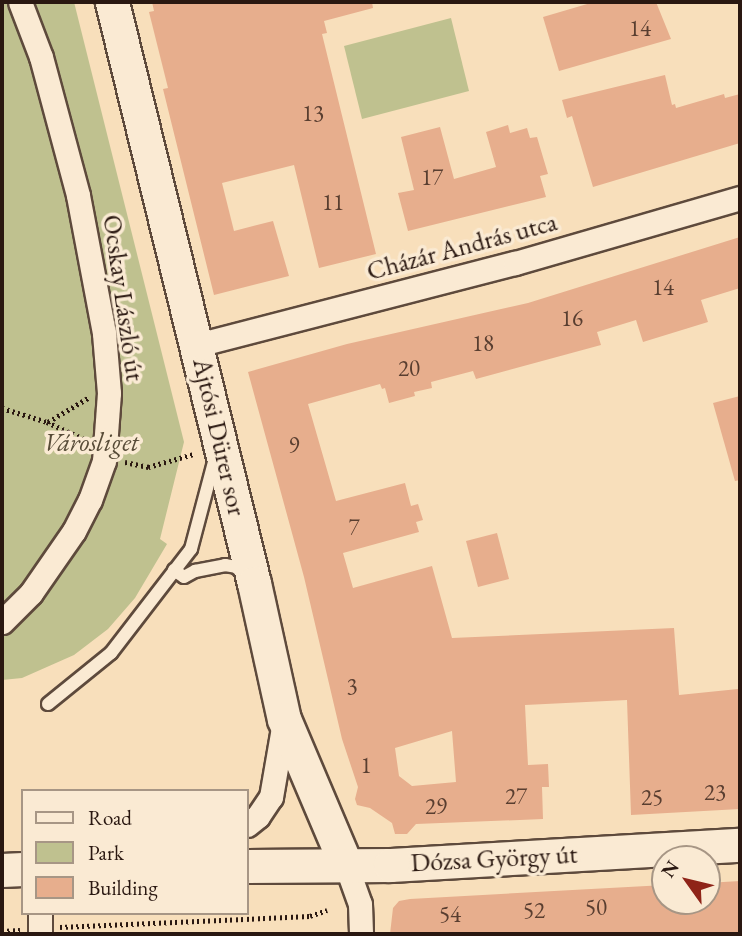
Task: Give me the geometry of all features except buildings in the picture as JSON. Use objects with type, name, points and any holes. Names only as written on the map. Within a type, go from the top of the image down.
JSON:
[{"type":"street","name":"Ocskay László út","points":[[2,622],[30,593],[74,531],[101,475],[106,451],[109,393],[104,333],[78,195],[41,57],[20,2]]},
{"type":"street","name":"Ajtósi Dürer sor","points":[[112,2],[197,345],[284,719],[346,865]]},
{"type":"street","name":"Cházár András utca","points":[[197,345],[515,263],[740,198]]},
{"type":"street","points":[[248,824],[258,816],[271,797],[284,719]]},
{"type":"street","name":"Dózsa György út","points":[[248,866],[411,864],[740,845]]},
{"type":"street","points":[[346,865],[360,904],[361,934]]},
{"type":"street","points":[[2,870],[21,869]]},
{"type":"lane","points":[[48,704],[111,653],[191,548],[218,444]]},
{"type":"lane","points":[[174,570],[184,577],[195,571],[225,565],[236,567],[254,583]]},
{"type":"path","points":[[47,422],[87,398],[109,393]]},
{"type":"path","points":[[2,408],[47,422],[127,462],[148,467],[218,444]]},
{"type":"path","points":[[2,931],[40,925],[310,916],[327,910]]},
{"type":"green space","name":"Városliget","points":[[2,2],[74,2],[184,442],[160,539],[167,544],[135,598],[108,629],[74,655],[22,678],[2,680]]},
{"type":"green space","points":[[451,18],[469,91],[362,119],[344,46]]}]
